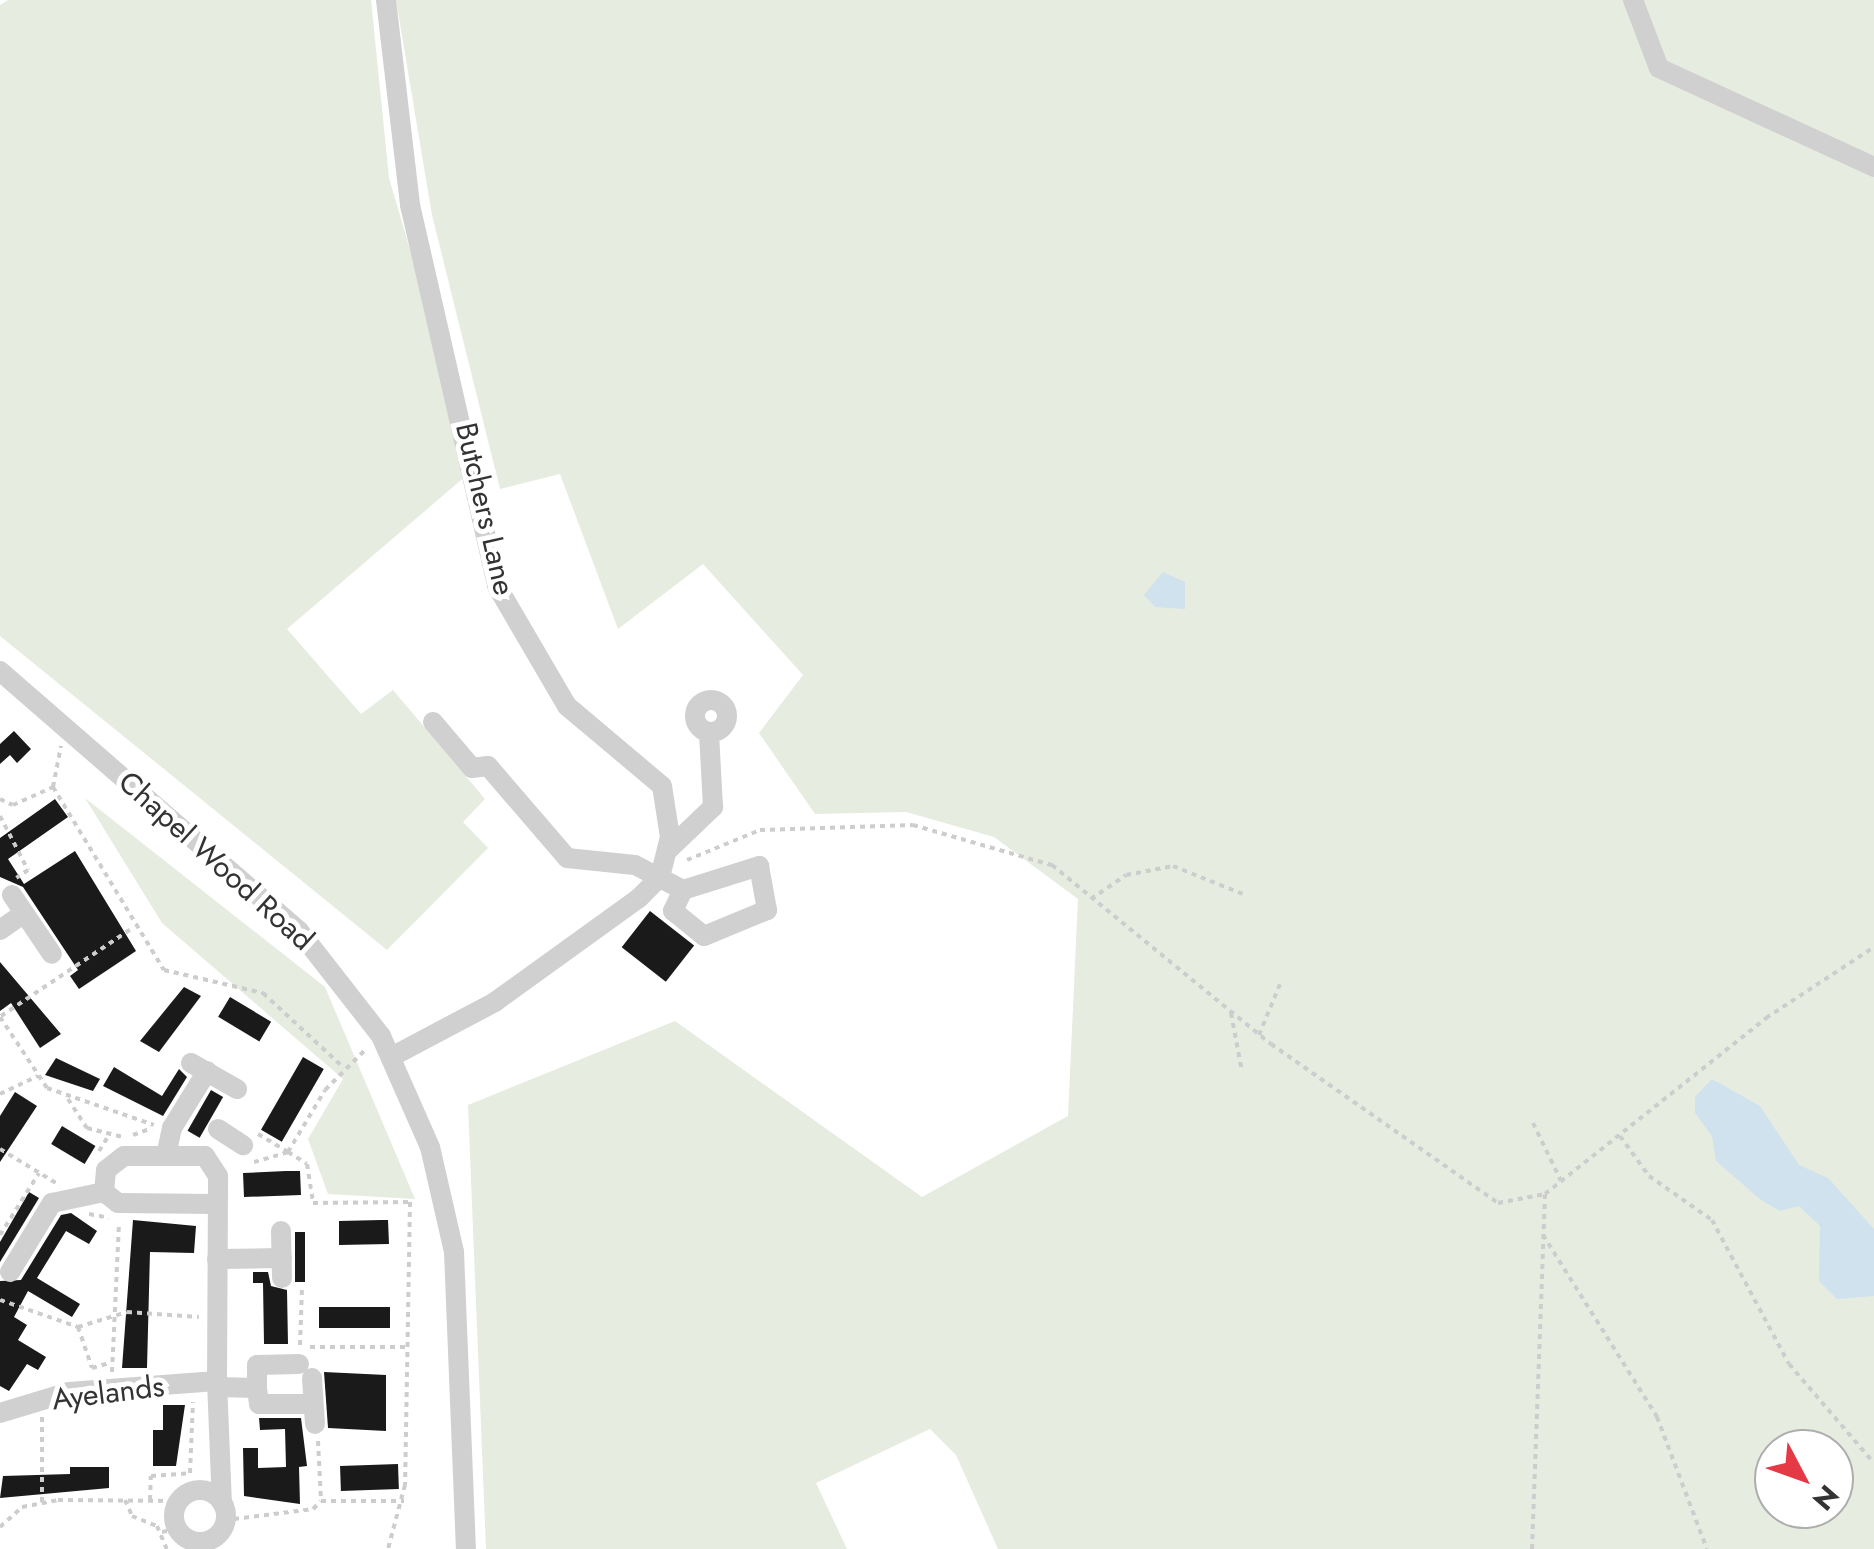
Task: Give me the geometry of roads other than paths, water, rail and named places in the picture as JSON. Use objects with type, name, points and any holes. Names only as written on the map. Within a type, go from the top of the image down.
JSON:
[{"type":"street","name":"Butchers Lane","points":[[386,0],[410,204],[498,588],[567,706],[662,786],[664,865]]},
{"type":"street","points":[[1634,0],[1658,68],[1874,167]]},
{"type":"street","name":"Chapel Wood Road","points":[[0,672],[299,931],[381,1036],[430,1147],[454,1252],[466,1549]]},
{"type":"street","points":[[433,722],[472,768],[488,766],[567,858],[664,865],[683,890]]},
{"type":"street","points":[[392,1057],[511,992],[664,865],[704,824],[712,807],[709,732]]},
{"type":"street","points":[[759,866],[767,910],[704,936],[673,911],[683,890],[759,866]]},
{"type":"street","points":[[0,930],[14,898],[52,954]]},
{"type":"street","points":[[166,1156],[172,1128],[199,1067],[237,1088]]},
{"type":"street","points":[[205,1156],[221,1131],[249,1139]]},
{"type":"street","points":[[111,1197],[106,1170],[124,1156],[205,1156]]},
{"type":"street","points":[[205,1156],[218,1176],[217,1384],[224,1512],[205,1542],[170,1530],[180,1500],[204,1490],[224,1512]]},
{"type":"street","points":[[13,1274],[52,1203],[78,1196],[215,1204]]},
{"type":"street","points":[[217,1258],[282,1268],[281,1231]]},
{"type":"street","points":[[304,1363],[314,1414],[259,1404],[257,1388],[257,1365],[304,1363]]},
{"type":"street","name":"Ayelands","points":[[0,1413],[40,1401],[114,1389],[194,1382],[257,1388]]},
{"type":"water","points":[[1163,572],[1185,582],[1185,609],[1155,607],[1144,595]]},
{"type":"water","points":[[1712,1079],[1760,1106],[1799,1165],[1828,1178],[1874,1229],[1874,1296],[1837,1299],[1819,1281],[1820,1226],[1799,1206],[1780,1211],[1761,1200],[1716,1161],[1712,1136],[1695,1113],[1695,1097]]}]
